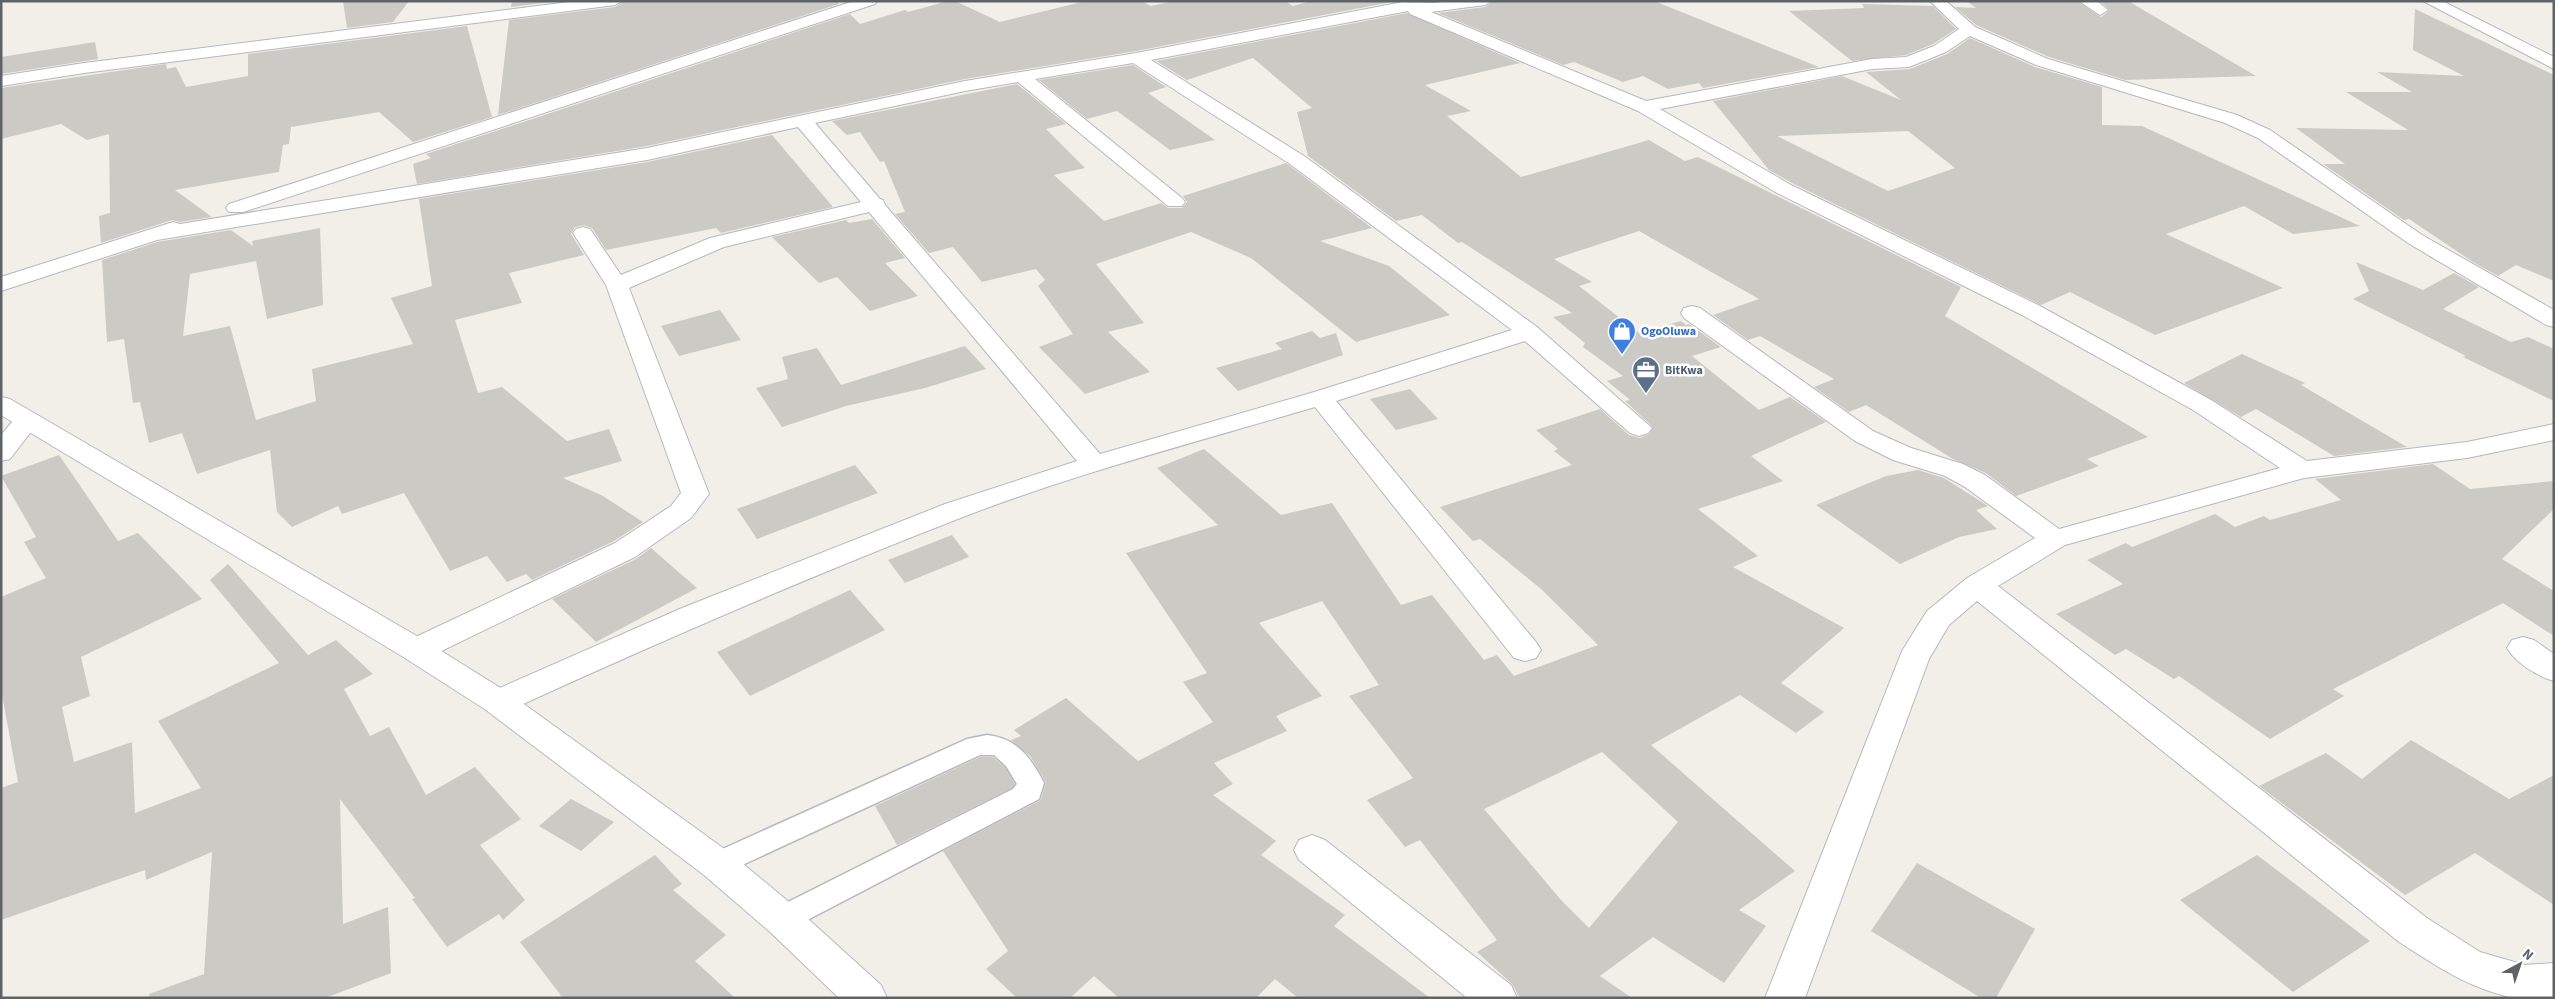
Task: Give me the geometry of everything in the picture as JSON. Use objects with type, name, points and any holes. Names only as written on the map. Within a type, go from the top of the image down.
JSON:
[{"type":"street","points":[[1,81],[84,68],[545,6],[615,1]]},
{"type":"street","points":[[1,284],[870,1]]},
{"type":"street","points":[[156,234],[647,154],[1022,77],[1136,58],[1396,4],[1433,8],[1485,1]]},
{"type":"street","points":[[1937,1],[1969,30],[2042,62],[2231,119],[2264,134],[2416,239],[2554,320]]},
{"type":"street","points":[[2086,1],[2100,10]]},
{"type":"street","points":[[2430,1],[2554,64]]},
{"type":"street","points":[[1396,4],[1644,107],[1784,189],[2030,310],[2202,405],[2302,470]]},
{"type":"street","points":[[1644,107],[1872,64],[1910,62],[1940,49],[1969,30]]},
{"type":"street","points":[[1136,58],[1297,160],[1529,332],[1639,428]]},
{"type":"street","points":[[1022,77],[1176,202]]},
{"type":"street","points":[[803,121],[876,204],[1094,464]]},
{"type":"street","points":[[618,285],[716,242],[876,204]]},
{"type":"street","points":[[416,650],[625,550],[681,512],[695,494],[618,285],[583,232]]},
{"type":"street","points":[[1692,312],[1864,436],[1902,454],[1954,470],[1975,480],[2055,539]]},
{"type":"street","points":[[498,702],[693,615],[955,510],[1094,464],[1320,398],[1529,332]]},
{"type":"street","points":[[1320,398],[1525,650]]},
{"type":"street","points":[[1,453],[14,412],[416,650],[498,702],[716,864],[782,919],[855,994]]},
{"type":"street","points":[[1785,998],[1913,659],[1938,618],[1977,585],[2055,539],[2179,502],[2232,490],[2302,470],[2466,450],[2554,432]]},
{"type":"street","points":[[1977,585],[2413,930],[2469,966],[2525,984],[2554,981]]},
{"type":"street","points":[[2524,648],[2554,670]]},
{"type":"street","points":[[1312,850],[1497,998]]},
{"type":"lane","points":[[716,864],[976,746],[999,745],[1008,750],[1031,783],[1029,792],[1019,800],[782,919]]},
{"type":"building","points":[[343,1],[409,1],[393,22],[347,28]]},
{"type":"building","points":[[512,1],[560,1],[511,7]]},
{"type":"building","points":[[624,1],[837,1],[839,4],[498,115],[509,20],[615,7]]},
{"type":"building","points":[[948,1],[955,1],[1000,22],[1086,1],[1142,1],[1151,6],[1174,1],[1285,1],[1293,6],[1311,1],[1397,1],[1136,51],[965,79],[647,146],[417,184],[413,164],[431,158],[426,154],[850,14],[860,24],[905,10],[908,12]]},
{"type":"building","points":[[1494,1],[1654,1],[1819,67],[1703,88],[1699,83],[1668,89],[1643,76],[1623,82],[1574,62],[1563,65],[1438,13],[1485,7]]},
{"type":"building","points":[[2077,1],[2101,17],[2110,10],[2100,1],[2128,1],[2256,76],[2125,80],[2049,57],[1976,25],[1955,7],[1976,8],[1968,2]]},
{"type":"building","points":[[1862,4],[1933,6],[1956,29],[1933,44],[1906,55],[1852,61],[1789,11],[1864,8]]},
{"type":"building","points":[[2415,9],[2554,75],[2554,281],[2516,265],[2498,276],[2473,262],[2409,219],[2404,220],[2323,164],[2345,164],[2296,128],[2408,130],[2346,92],[2412,92],[2377,72],[2464,76],[2413,50]]},
{"type":"building","points":[[1407,13],[1520,63],[1425,85],[1471,111],[1447,116],[1521,177],[1649,140],[1685,161],[1698,157],[1961,287],[1945,316],[2148,437],[2087,459],[2099,466],[2016,496],[1986,473],[1953,459],[1866,405],[1849,412],[1814,387],[1834,379],[1760,336],[1748,340],[1713,315],[1759,299],[1639,231],[1554,259],[1592,282],[1579,286],[1639,333],[1681,321],[1686,325],[1689,324],[1721,347],[1692,356],[1759,410],[1790,397],[1826,422],[1751,456],[1783,481],[1698,509],[1758,556],[1733,567],[1844,628],[1781,683],[1824,712],[1796,733],[1740,695],[1651,745],[1795,871],[1739,910],[1766,926],[1724,983],[1653,937],[1600,976],[1632,998],[1520,998],[1512,984],[1477,952],[1497,940],[1420,840],[1405,847],[1367,800],[1413,778],[1349,696],[1379,685],[1322,601],[1259,623],[1322,696],[1276,716],[1287,731],[1214,763],[1233,784],[1213,795],[1276,841],[1261,855],[1345,915],[1334,926],[1430,998],[1298,998],[1275,979],[1256,998],[1119,998],[1094,976],[1070,998],[1017,998],[986,969],[1008,951],[943,851],[1041,800],[1046,782],[1030,756],[1011,740],[1021,736],[1014,730],[1066,698],[1138,761],[1213,722],[1183,682],[1207,673],[1126,553],[1218,525],[1157,468],[1204,449],[1281,515],[1332,503],[1401,605],[1432,595],[1484,660],[1497,655],[1514,676],[1598,645],[1541,589],[1480,539],[1473,541],[1440,507],[1572,465],[1554,451],[1558,449],[1536,430],[1600,409],[1629,435],[1640,438],[1649,434],[1653,427],[1625,401],[1630,400],[1607,381],[1623,376],[1583,347],[1585,343],[1553,317],[1572,313],[1462,242],[1458,243],[1422,215],[1396,221],[1308,156],[1297,112],[1312,108],[1253,58],[1187,80],[1156,61]],"holes":[[[1602,752],[1678,822],[1589,928],[1561,900],[1484,809]]]},
{"type":"building","points":[[467,26],[492,117],[413,142],[379,112],[291,127],[289,144],[283,145],[279,172],[175,190],[212,217],[180,222],[172,220],[101,243],[99,216],[110,213],[109,134],[87,140],[61,124],[1,139],[1,88],[166,64],[167,69],[176,67],[186,87],[248,76],[248,54]]},
{"type":"building","points":[[1970,38],[2035,67],[2102,87],[2102,125],[2142,126],[2360,226],[2293,234],[2244,206],[2166,234],[2283,288],[2155,335],[2070,292],[2041,305],[1792,183],[1769,170],[1713,101],[1842,76],[1901,100],[1866,72],[1910,69],[1947,54]],"holes":[[[1908,131],[1955,168],[1888,191],[1777,136]]]},
{"type":"building","points":[[95,42],[98,59],[1,74],[1,57]]},
{"type":"building","points":[[1133,65],[1166,87],[1148,93],[1215,140],[1170,150],[1117,111],[1087,119],[1039,80]]},
{"type":"building","points":[[1017,84],[1066,124],[1046,129],[1085,168],[1054,175],[1104,221],[1161,203],[1168,208],[1182,208],[1187,202],[1183,196],[1286,163],[1372,228],[1320,241],[1389,266],[1450,315],[1356,342],[1251,258],[1191,232],[1096,264],[1144,323],[1108,332],[1150,372],[1085,394],[1039,347],[1073,334],[1038,286],[1045,280],[1036,269],[982,282],[953,247],[929,253],[895,214],[905,212],[884,161],[880,162],[860,132],[847,135],[832,121]]},
{"type":"building","points":[[772,135],[833,207],[721,233],[716,228],[606,250],[592,228],[584,225],[575,227],[571,234],[584,255],[509,273],[522,303],[455,320],[478,393],[502,387],[567,441],[609,429],[622,461],[563,478],[603,496],[643,522],[614,541],[532,580],[526,574],[507,582],[487,556],[450,571],[404,493],[342,514],[338,506],[292,527],[277,512],[270,450],[197,474],[182,433],[149,443],[140,402],[133,403],[124,339],[107,342],[102,260],[157,242],[231,230],[253,246],[252,241],[320,228],[323,305],[267,319],[256,261],[190,274],[183,336],[230,326],[256,420],[316,401],[312,369],[413,344],[391,298],[432,286],[419,199],[647,162]]},
{"type":"building","points":[[872,219],[905,258],[885,263],[918,296],[870,311],[837,277],[819,283],[772,237],[846,220],[849,223]]},
{"type":"building","points":[[2356,262],[2423,290],[2454,273],[2479,287],[2443,309],[2511,342],[2528,337],[2554,349],[2554,401],[2463,357],[2466,356],[2353,299],[2369,291]]},
{"type":"building","points":[[720,310],[741,340],[679,356],[661,326]]},
{"type":"building","points":[[1312,331],[1320,338],[1336,333],[1343,355],[1238,391],[1216,368],[1282,349],[1275,343]]},
{"type":"building","points":[[965,346],[986,369],[925,388],[846,406],[782,427],[756,388],[788,379],[782,357],[817,348],[841,385]]},
{"type":"building","points":[[2242,354],[2305,383],[2301,385],[2407,447],[2334,456],[2256,409],[2241,417],[2184,383]]},
{"type":"building","points":[[1410,389],[1438,419],[1396,430],[1370,399]]},
{"type":"building","points":[[59,455],[118,541],[138,533],[202,599],[81,657],[90,696],[62,707],[74,762],[132,742],[135,813],[201,788],[158,721],[279,663],[210,580],[228,564],[308,655],[336,640],[373,674],[344,689],[370,736],[389,727],[426,795],[475,767],[521,819],[480,845],[525,900],[503,920],[499,914],[447,947],[412,899],[415,898],[340,799],[343,924],[388,907],[391,973],[325,998],[150,998],[149,994],[204,974],[212,852],[146,880],[145,870],[1,920],[1,788],[18,782],[1,689],[1,597],[46,578],[24,542],[36,537],[1,476]]},
{"type":"building","points":[[2433,464],[2470,489],[2554,481],[2554,509],[2502,559],[2554,591],[2554,636],[2503,603],[2333,689],[2344,696],[2270,739],[2179,676],[2174,679],[2126,649],[2115,655],[2056,614],[2123,584],[2087,560],[2126,543],[2132,547],[2215,514],[2235,527],[2264,516],[2270,520],[2341,500],[2315,479]]},
{"type":"building","points":[[855,465],[878,493],[757,539],[737,509]]},
{"type":"building","points":[[1918,470],[1944,478],[1988,506],[1976,510],[1997,529],[1959,537],[1900,564],[1816,505],[1886,476]]},
{"type":"building","points":[[952,535],[969,557],[905,583],[888,560]]},
{"type":"building","points":[[651,548],[697,588],[596,642],[552,599],[636,559]]},
{"type":"building","points":[[850,590],[885,630],[750,696],[717,652]]},
{"type":"building","points":[[2411,740],[2509,799],[2554,775],[2554,905],[2475,853],[2405,895],[2259,786],[2326,753],[2362,779]]},
{"type":"building","points":[[980,757],[993,757],[1005,767],[1015,784],[1012,788],[897,845],[875,806]]},
{"type":"building","points":[[571,799],[614,822],[581,851],[539,826]]},
{"type":"building","points":[[655,855],[682,884],[673,890],[726,935],[695,961],[735,998],[563,998],[520,942]]},
{"type":"building","points":[[2257,855],[2370,941],[2293,992],[2180,900]]},
{"type":"building","points":[[1917,863],[2035,929],[1996,998],[1981,998],[1871,931]]},
{"type":"place","name":"OgoOluwa","points":[[1622,355]]},
{"type":"place","name":"BitKwa","points":[[1646,394]]}]
